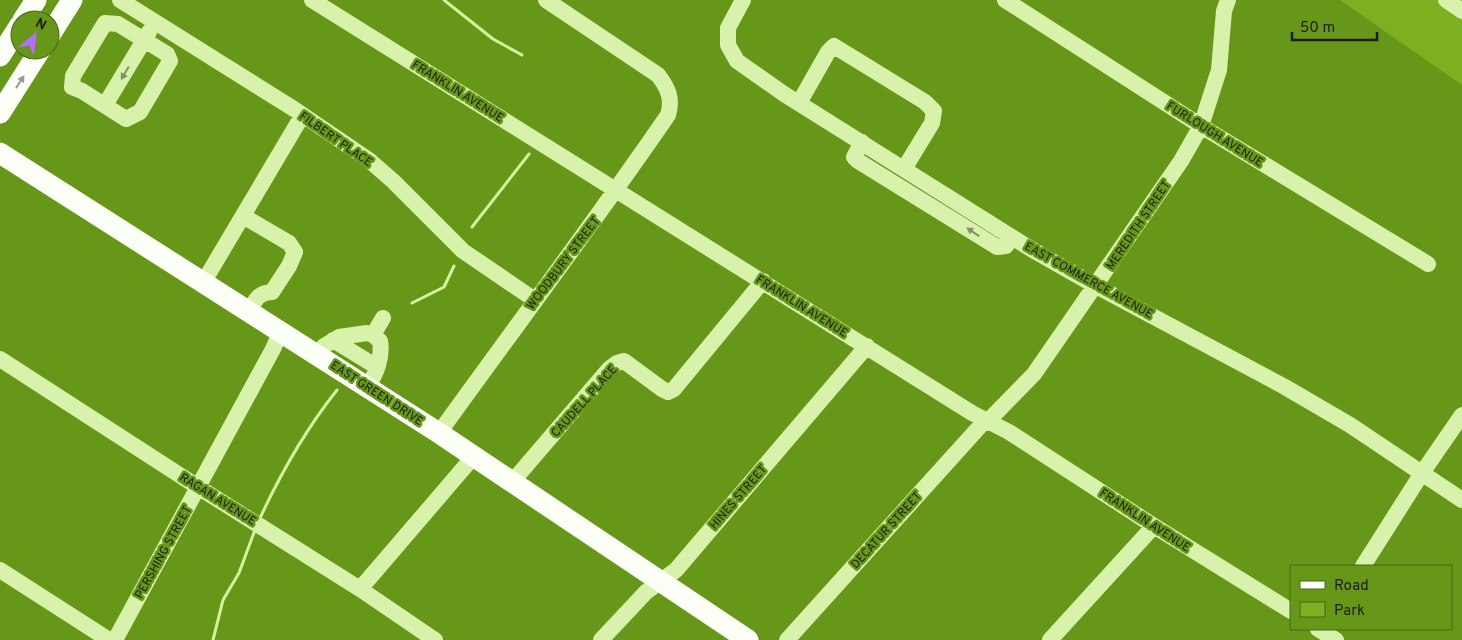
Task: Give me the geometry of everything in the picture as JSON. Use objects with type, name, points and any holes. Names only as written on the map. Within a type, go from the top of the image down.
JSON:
[{"type":"main road","points":[[60,19],[72,0]]},
{"type":"main road","points":[[0,56],[10,40]]},
{"type":"main road","points":[[0,113],[34,60]]},
{"type":"main road","name":"EAST GREEN DRIVE","points":[[0,153],[281,331],[325,348],[368,387],[748,640]]},
{"type":"street","name":"FILBERT PLACE","points":[[120,0],[294,109],[369,160],[393,180],[463,251],[535,300]]},
{"type":"street","name":"FRANKLIN AVENUE","points":[[312,0],[988,421],[1009,432],[1290,611]]},
{"type":"street","name":"WOODBURY STREET","points":[[439,433],[617,190],[668,116],[670,98],[667,87],[658,75],[546,0]]},
{"type":"street","name":"EAST COMMERCE AVENUE","points":[[743,0],[728,28],[728,45],[737,60],[799,103],[1012,237],[1096,286],[1285,387],[1350,425],[1462,500]]},
{"type":"street","name":"FURLOUGH AVENUE","points":[[1005,0],[1201,126],[1428,264]]},
{"type":"street","name":"MEREDITH STREET","points":[[988,421],[1034,374],[1181,161],[1201,126],[1219,70],[1224,12],[1228,0]]},
{"type":"street","points":[[1446,0],[1462,11]]},
{"type":"street","points":[[105,105],[155,22]]},
{"type":"street","points":[[105,23],[118,24],[144,40],[167,54],[170,61],[140,112],[126,118],[72,87],[73,76],[105,23]]},
{"type":"street","points":[[799,103],[828,52],[834,46],[925,102],[934,110],[932,123],[904,169]]},
{"type":"street","points":[[204,283],[302,116]]},
{"type":"street","points":[[862,142],[854,157],[858,161],[997,246],[1006,246],[1012,237]]},
{"type":"street","points":[[243,216],[289,244],[295,252],[289,266],[272,292],[263,293],[258,296],[249,311]]},
{"type":"street","name":"CAUDELL PLACE","points":[[512,482],[617,363],[624,361],[668,392],[674,389],[763,281]]},
{"type":"street","points":[[373,335],[383,318]]},
{"type":"street","name":"PERSHING STREET","points":[[115,640],[273,350],[281,331]]},
{"type":"street","points":[[325,348],[339,337],[361,333],[373,335],[380,341],[381,348],[378,366],[368,387]]},
{"type":"street","name":"HINES STREET","points":[[602,640],[646,592],[676,570],[867,346]]},
{"type":"street","points":[[325,348],[378,366]]},
{"type":"street","name":"RAGAN AVENUE","points":[[0,359],[360,589],[435,640]]},
{"type":"street","points":[[1364,565],[1422,473],[1462,415]]},
{"type":"street","name":"DECATUR STREET","points":[[787,640],[982,424],[988,421]]},
{"type":"street","points":[[360,589],[474,456]]},
{"type":"street","points":[[1050,640],[1154,526]]},
{"type":"street","points":[[0,570],[109,640]]},
{"type":"street","points":[[1319,632],[1336,640]]},
{"type":"green space","points":[[1340,0],[1462,0],[1462,85]]},
{"type":"waterway","points":[[444,0],[493,39],[522,55]]},
{"type":"waterway","points":[[472,227],[529,154]]},
{"type":"waterway","points":[[412,303],[444,287],[454,266]]},
{"type":"waterway","points":[[261,516],[295,451],[337,390]]},
{"type":"waterway","points":[[213,640],[223,600],[239,573],[255,530]]}]
